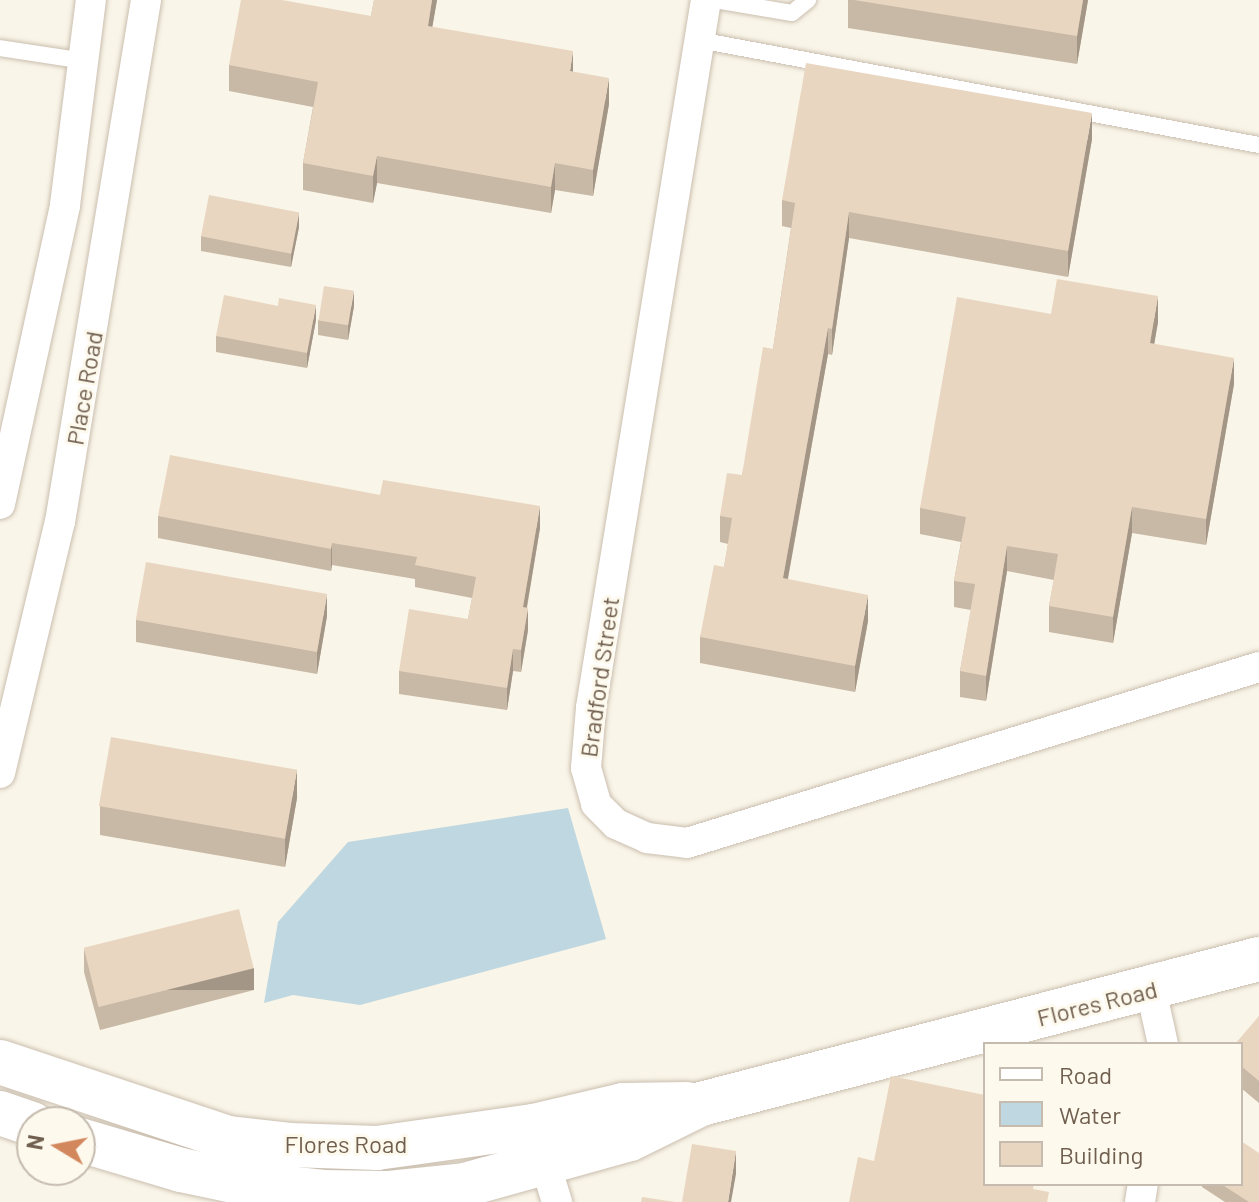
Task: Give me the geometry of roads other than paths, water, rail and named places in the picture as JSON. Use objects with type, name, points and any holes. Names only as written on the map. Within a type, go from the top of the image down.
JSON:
[{"type":"main road","name":"Flores Road","points":[[96,1145],[181,1170],[248,1184],[324,1192],[389,1193],[465,1185],[630,1139],[701,1104],[1151,990],[1259,959]]},
{"type":"main road","name":"Flores Road","points":[[0,1062],[229,1138],[546,1164]]},
{"type":"street","points":[[0,504],[65,205],[91,0]]},
{"type":"street","name":"Place Road","points":[[0,773],[60,522],[146,0]]},
{"type":"street","name":"Bradford Street","points":[[706,0],[591,708],[586,768],[596,804],[616,824],[647,838],[687,843],[1259,667]]},
{"type":"street","points":[[1151,990],[1163,1042]]},
{"type":"lane","points":[[715,0],[792,13],[808,0]]},
{"type":"lane","points":[[699,40],[1259,145]]},
{"type":"lane","points":[[0,48],[85,61]]},
{"type":"water","points":[[568,808],[606,939],[360,1005],[293,995],[264,1003],[278,922],[348,842]]}]
